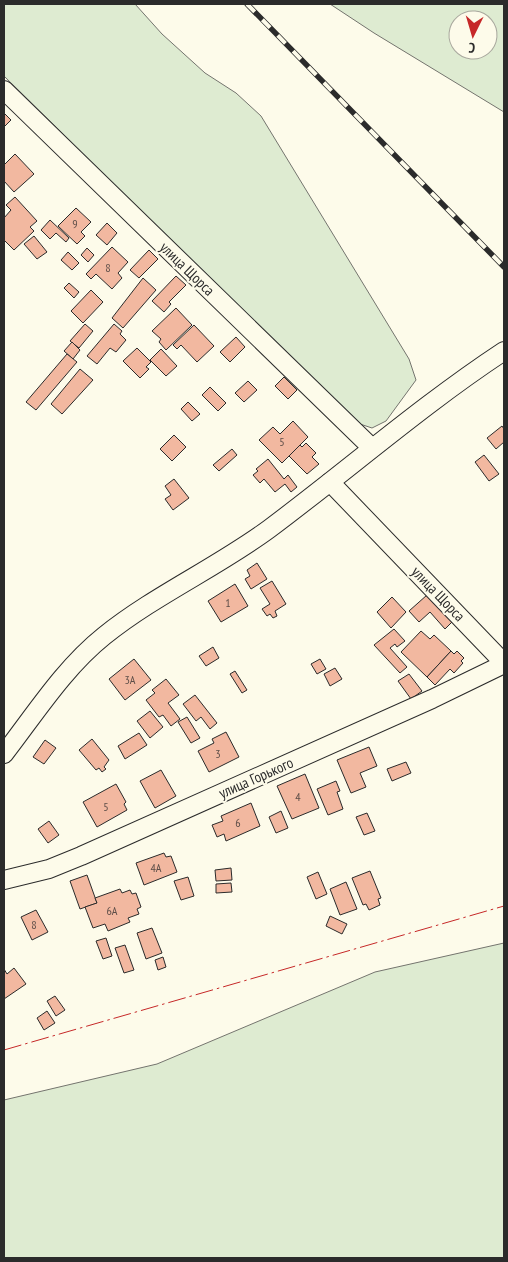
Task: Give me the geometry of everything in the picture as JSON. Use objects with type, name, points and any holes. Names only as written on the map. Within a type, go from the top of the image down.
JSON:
[{"type":"street","name":"улица Щорса","points":[[4,90],[372,448]]},
{"type":"street","points":[[4,754],[73,665],[102,637],[133,614],[262,534],[431,402],[504,351]]},
{"type":"street","name":"улица Щорса","points":[[330,482],[504,664]]},
{"type":"street","name":"улица Горького","points":[[4,880],[49,869],[81,856],[432,699],[504,664]]},
{"type":"green space","points":[[4,4],[135,4],[162,34],[205,73],[236,93],[261,116],[409,359],[416,380],[386,421],[372,428],[357,423],[345,413],[4,76]]},
{"type":"green space","points":[[330,4],[504,4],[504,112],[374,33]]},
{"type":"green space","points":[[504,943],[504,1258],[4,1258],[4,1100],[157,1064],[375,972]]},
{"type":"building","points":[[4,113],[11,120],[4,127]]},
{"type":"building","points":[[15,154],[34,174],[14,192],[4,181],[4,165]]},
{"type":"building","points":[[15,197],[37,221],[30,227],[34,231],[14,250],[4,240],[4,218],[11,210],[6,205]]},
{"type":"building","points":[[76,208],[91,222],[81,232],[85,236],[77,244],[58,226]]},
{"type":"building","points":[[50,220],[69,238],[66,242],[56,233],[50,239],[41,230]]},
{"type":"building","points":[[107,223],[117,233],[107,245],[96,235]]},
{"type":"building","points":[[34,236],[47,252],[37,259],[24,244]]},
{"type":"building","points":[[112,247],[128,262],[118,273],[122,278],[112,289],[96,274],[91,279],[86,274]]},
{"type":"building","points":[[87,248],[94,255],[88,262],[81,255]]},
{"type":"building","points":[[149,250],[158,259],[139,278],[130,270]]},
{"type":"building","points":[[68,252],[79,263],[72,270],[61,260]]},
{"type":"building","points":[[176,276],[186,285],[169,302],[171,304],[164,312],[152,301]]},
{"type":"building","points":[[143,278],[156,290],[123,328],[112,318]]},
{"type":"building","points":[[69,283],[79,292],[74,298],[64,288]]},
{"type":"building","points":[[91,290],[103,302],[83,323],[71,311]]},
{"type":"building","points":[[176,308],[192,325],[166,350],[159,342],[161,339],[152,331]]},
{"type":"building","points":[[85,324],[93,331],[79,348],[70,341]]},
{"type":"building","points":[[114,324],[122,331],[120,334],[126,340],[116,352],[110,348],[97,364],[87,356]]},
{"type":"building","points":[[194,325],[214,346],[197,362],[181,345],[177,349],[173,345]]},
{"type":"building","points":[[236,337],[245,347],[230,362],[220,352]]},
{"type":"building","points":[[72,342],[80,350],[73,359],[64,351]]},
{"type":"building","points":[[137,348],[151,362],[146,367],[149,369],[140,378],[123,361]]},
{"type":"building","points":[[161,349],[177,366],[166,376],[150,360]]},
{"type":"building","points":[[67,354],[77,362],[36,410],[26,402]]},
{"type":"building","points":[[80,369],[93,380],[62,414],[51,404]]},
{"type":"building","points":[[284,377],[297,390],[288,399],[275,386]]},
{"type":"building","points":[[248,381],[257,390],[244,402],[235,393]]},
{"type":"building","points":[[210,387],[226,403],[218,411],[202,395]]},
{"type":"building","points":[[188,402],[200,414],[192,421],[181,409]]},
{"type":"building","points":[[293,421],[308,437],[282,463],[259,440],[273,427],[280,434]]},
{"type":"building","points":[[502,426],[504,429],[504,442],[496,449],[487,438]]},
{"type":"building","points":[[174,435],[186,447],[172,461],[160,449]]},
{"type":"building","points":[[306,443],[316,453],[312,457],[319,464],[307,474],[289,456],[300,445],[302,447]]},
{"type":"building","points":[[232,449],[237,455],[219,471],[213,465]]},
{"type":"building","points":[[484,455],[499,474],[489,481],[475,462]]},
{"type":"building","points":[[268,459],[284,479],[288,475],[297,487],[291,492],[285,484],[275,492],[264,479],[260,483],[253,475],[258,471],[256,469]]},
{"type":"building","points":[[174,479],[189,498],[173,510],[165,499],[171,495],[165,486]]},
{"type":"building","points":[[257,563],[267,579],[251,589],[245,579],[250,576],[247,570]]},
{"type":"building","points":[[272,581],[286,604],[275,611],[277,616],[273,618],[270,614],[267,616],[262,609],[270,604],[260,588]]},
{"type":"building","points":[[235,584],[248,606],[221,622],[208,601]]},
{"type":"building","points":[[427,595],[452,622],[445,629],[430,612],[419,622],[409,611]]},
{"type":"building","points":[[392,597],[406,612],[391,628],[377,612]]},
{"type":"building","points":[[394,629],[405,641],[397,647],[395,644],[390,648],[407,667],[400,673],[374,645]]},
{"type":"building","points":[[421,631],[430,639],[434,635],[451,651],[427,677],[401,652]]},
{"type":"building","points":[[213,647],[219,658],[206,666],[199,656]]},
{"type":"building","points":[[451,651],[454,654],[457,651],[464,658],[461,661],[463,663],[454,673],[450,669],[435,685],[427,677]]},
{"type":"building","points":[[134,659],[151,680],[125,700],[109,679]]},
{"type":"building","points":[[320,659],[326,669],[317,674],[311,664]]},
{"type":"building","points":[[335,668],[342,679],[330,686],[324,674]]},
{"type":"building","points":[[235,671],[247,690],[242,693],[230,674]]},
{"type":"building","points":[[409,674],[422,691],[411,699],[398,681]]},
{"type":"building","points":[[166,679],[179,695],[168,703],[180,719],[171,726],[163,715],[159,717],[146,700],[155,693],[152,690]]},
{"type":"building","points":[[195,695],[217,723],[210,729],[201,717],[196,721],[183,704]]},
{"type":"building","points":[[150,711],[163,727],[150,738],[137,721]]},
{"type":"building","points":[[187,717],[200,738],[191,743],[178,722]]},
{"type":"building","points":[[226,732],[239,757],[209,772],[198,751],[214,743],[212,739]]},
{"type":"building","points":[[139,733],[147,745],[125,759],[118,746]]},
{"type":"building","points":[[92,739],[109,760],[104,767],[106,769],[102,772],[99,768],[96,770],[79,750]]},
{"type":"building","points":[[45,740],[56,748],[44,764],[33,757]]},
{"type":"building","points":[[369,747],[377,766],[360,773],[366,787],[351,793],[337,760]]},
{"type":"building","points":[[406,762],[411,773],[392,781],[387,769]]},
{"type":"building","points":[[161,770],[176,796],[155,808],[140,781]]},
{"type":"building","points":[[305,774],[319,808],[292,819],[277,786]]},
{"type":"building","points":[[336,781],[340,791],[337,792],[343,809],[328,815],[317,789]]},
{"type":"building","points":[[116,784],[126,802],[124,804],[127,810],[97,827],[83,802]]},
{"type":"building","points":[[251,803],[260,826],[226,841],[224,834],[217,837],[212,825],[223,821],[221,816]]},
{"type":"building","points":[[281,811],[288,828],[276,833],[269,817]]},
{"type":"building","points":[[367,813],[375,831],[364,835],[356,817]]},
{"type":"building","points":[[49,821],[59,835],[48,843],[38,829]]},
{"type":"building","points":[[164,853],[166,857],[171,856],[177,872],[144,885],[136,863]]},
{"type":"building","points":[[231,868],[232,880],[216,881],[215,870]]},
{"type":"building","points":[[370,871],[381,898],[378,899],[380,905],[369,910],[366,904],[363,905],[352,878]]},
{"type":"building","points":[[318,872],[327,894],[316,899],[307,877]]},
{"type":"building","points":[[87,875],[97,903],[80,909],[70,881]]},
{"type":"building","points":[[188,877],[194,896],[181,900],[174,881]]},
{"type":"building","points":[[346,882],[357,909],[340,915],[330,889]]},
{"type":"building","points":[[231,883],[232,892],[216,893],[216,884]]},
{"type":"building","points":[[120,889],[122,893],[130,890],[132,894],[136,893],[141,907],[137,909],[139,914],[128,918],[130,922],[108,931],[105,924],[93,928],[85,907],[97,903],[95,898]]},
{"type":"building","points":[[36,910],[48,932],[32,940],[21,917]]},
{"type":"building","points":[[330,916],[347,924],[342,934],[326,926]]},
{"type":"building","points":[[152,928],[162,953],[146,959],[137,933]]},
{"type":"building","points":[[106,938],[112,956],[103,959],[96,941]]},
{"type":"building","points":[[125,945],[134,970],[124,973],[115,948]]},
{"type":"building","points":[[163,957],[166,967],[158,970],[155,960]]},
{"type":"building","points":[[14,968],[26,984],[4,999],[4,969],[7,974]]},
{"type":"building","points":[[55,996],[65,1010],[56,1016],[47,1001]]},
{"type":"building","points":[[47,1011],[55,1023],[44,1030],[37,1018]]},
{"type":"railway","points":[[247,4],[504,267]]},
{"type":"power","points":[[4,1050],[504,906]]}]
